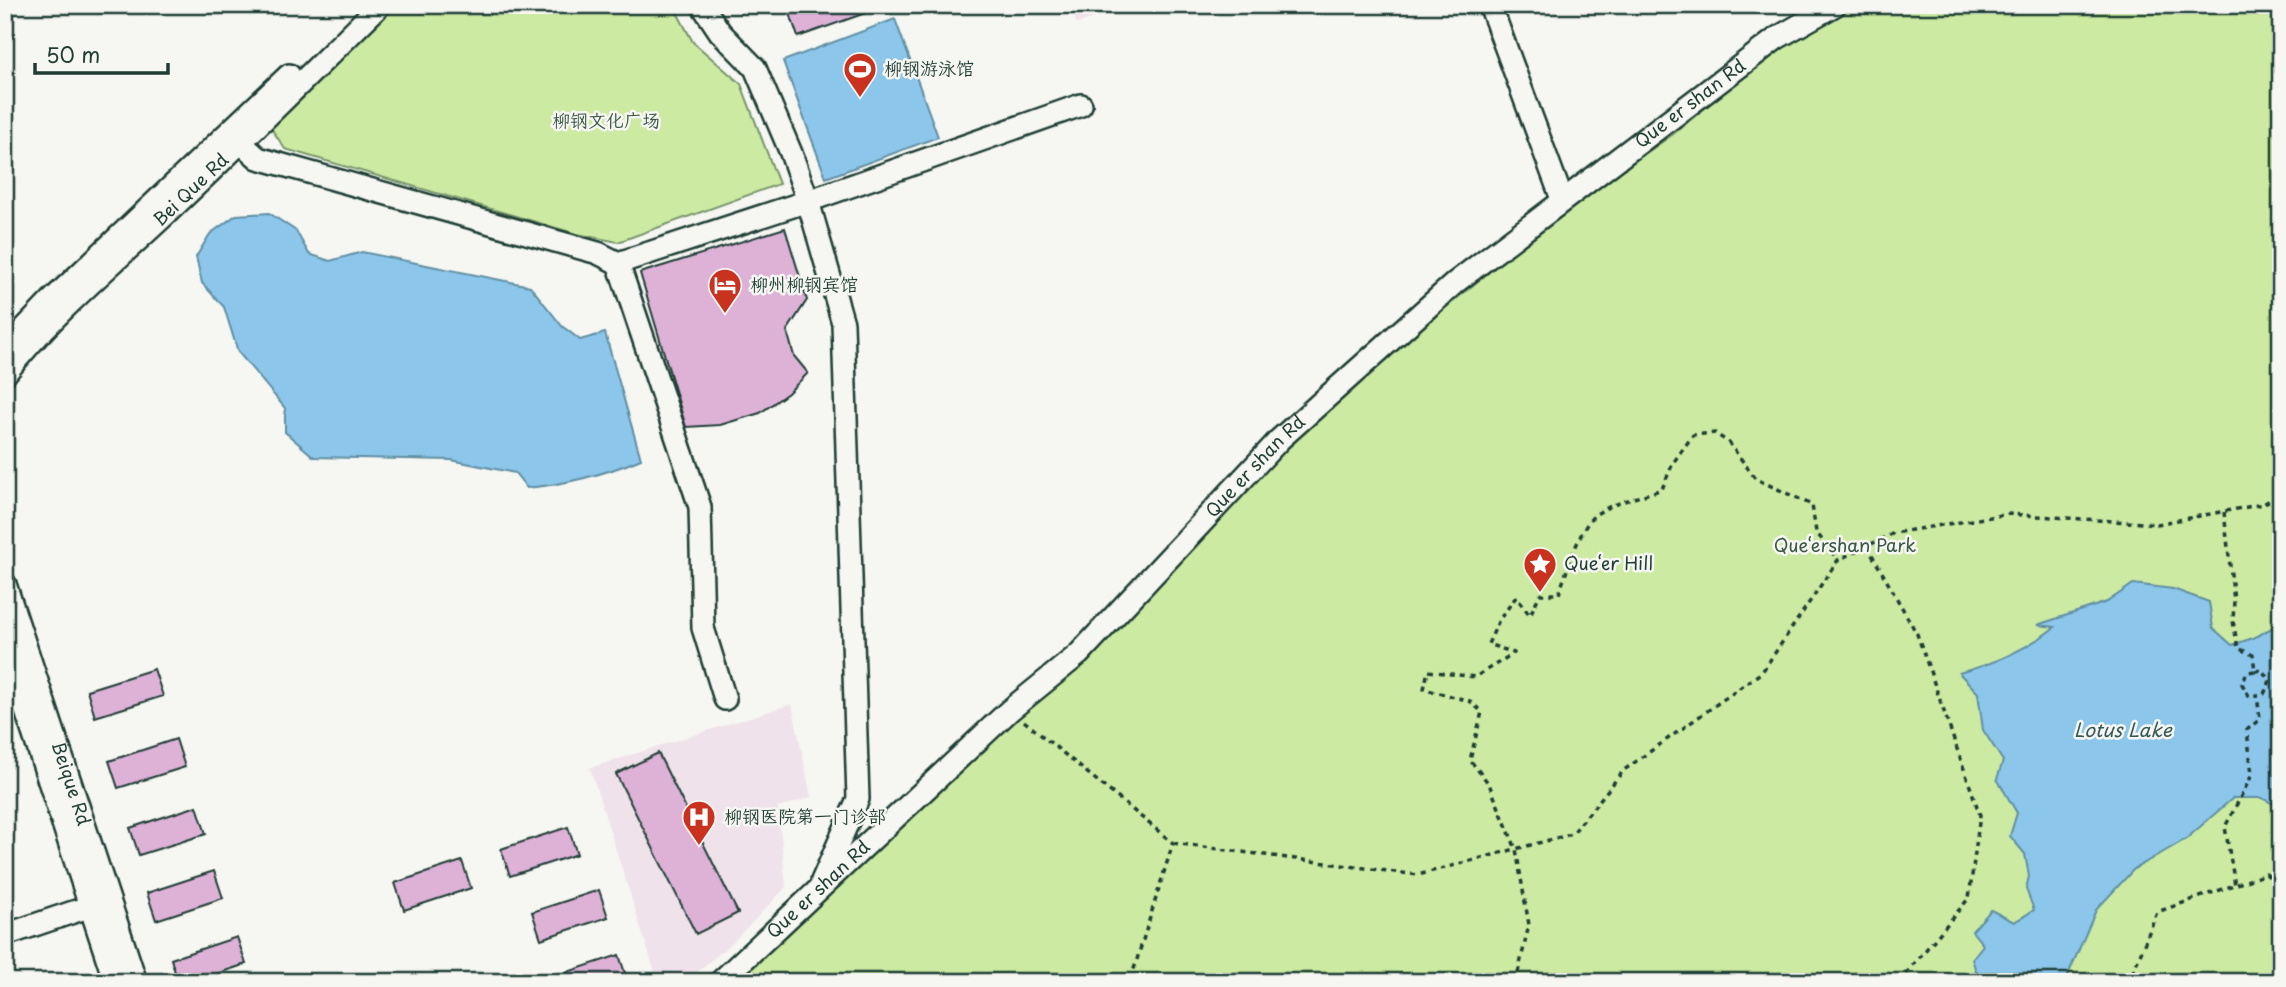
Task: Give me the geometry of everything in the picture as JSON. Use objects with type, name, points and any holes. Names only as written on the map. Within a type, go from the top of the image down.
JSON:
[{"type":"street","name":"Bei Que Rd","points":[[5,374],[23,352],[235,138],[360,5]]},
{"type":"street","name":"Bei Que Rd","points":[[5,349],[52,300],[380,5]]},
{"type":"street","points":[[702,5],[720,32],[755,68],[808,201],[843,323],[858,799],[818,889]]},
{"type":"street","points":[[1490,5],[1562,200]]},
{"type":"street","name":"Que er shan Rd","points":[[720,982],[1010,710],[1079,654],[1280,439],[1456,282],[1777,38],[1835,5]]},
{"type":"street","points":[[235,138],[258,158],[598,253],[618,263],[808,201],[1081,105]]},
{"type":"street","points":[[618,263],[701,507],[703,628],[725,699]]},
{"type":"street","name":"Beique Rd","points":[[5,584],[136,982]]},
{"type":"street","points":[[7,660],[116,982]]},
{"type":"street","points":[[5,935],[91,906]]},
{"type":"path","points":[[1520,982],[1517,977],[1529,925],[1516,849],[1489,784],[1470,760],[1482,712],[1470,701],[1424,689],[1428,671],[1475,677],[1514,653],[1489,644],[1499,620],[1516,597],[1530,615],[1540,594],[1559,594],[1582,534],[1594,516],[1662,489],[1673,463],[1693,435],[1715,433],[1730,443],[1756,479],[1812,505],[1816,532],[1838,560]]},
{"type":"path","points":[[1010,710],[1173,843],[1418,875],[1572,834],[1624,770],[1762,673],[1838,560],[1894,533],[2008,514],[2157,524],[2263,504],[2281,494]]},
{"type":"path","points":[[2224,511],[2234,601],[2233,621],[2238,648],[2253,655],[2255,671]]},
{"type":"path","points":[[1867,546],[1917,634],[1980,815],[1969,898],[1899,982]]},
{"type":"path","points":[[2262,670],[2270,681],[2264,694],[2249,696],[2242,684],[2247,672],[2255,671],[2262,670]]},
{"type":"path","points":[[2235,885],[2225,827],[2252,775],[2247,730],[2260,719],[2257,695]]},
{"type":"path","points":[[1130,982],[1173,843]]},
{"type":"path","points":[[2129,982],[2157,912],[2266,874],[2281,888]]},
{"type":"shaded area","points":[[1070,5],[1127,5],[1077,24]]},
{"type":"shaded area","name":"柳钢医院第一门诊部","points":[[792,704],[811,797],[778,808],[786,887],[734,941],[685,982],[658,982],[590,768]]},
{"type":"green space","name":"柳钢文化广场","points":[[396,5],[673,5],[693,42],[741,84],[779,184],[618,242],[577,234],[285,149],[269,125]]},
{"type":"green space","name":"Que‘ershan Park","points":[[1852,5],[2281,5],[2281,982],[736,982],[1284,442],[1560,213],[1672,135],[1781,46]]},
{"type":"water","name":"柳钢游泳馆","points":[[895,19],[938,137],[826,178],[783,61]]},
{"type":"water","points":[[269,213],[296,231],[309,254],[330,261],[362,252],[530,286],[562,326],[580,340],[605,333],[641,459],[585,478],[527,488],[515,473],[451,460],[314,457],[285,432],[285,408],[238,352],[224,307],[202,283],[196,257],[210,234],[236,215]]},
{"type":"water","name":"Lotus Lake","points":[[2133,584],[2173,589],[2209,602],[2213,628],[2232,645],[2253,638],[2281,623],[2281,808],[2262,798],[2233,798],[2186,839],[2134,869],[2096,910],[2065,982],[1965,982],[1977,974],[1972,959],[1983,945],[1972,931],[1991,910],[2014,922],[2034,910],[2026,889],[2029,876],[2025,854],[2010,836],[2017,813],[1997,779],[2003,761],[1983,730],[1978,693],[1959,673],[2010,655],[2055,627],[2037,625],[2107,602]]},
{"type":"building","points":[[787,5],[888,5],[798,37]]},
{"type":"building","name":"柳州柳钢宾馆","points":[[785,228],[807,300],[787,331],[794,356],[808,373],[788,393],[760,413],[720,425],[686,427],[640,273]]},
{"type":"building","points":[[154,669],[163,696],[95,717],[87,690]]},
{"type":"building","points":[[176,739],[185,767],[118,788],[109,761]]},
{"type":"building","points":[[658,753],[738,913],[696,934],[616,774]]},
{"type":"building","points":[[197,806],[206,834],[139,855],[130,828]]},
{"type":"building","points":[[568,827],[577,854],[510,876],[501,849]]},
{"type":"building","points":[[462,861],[471,888],[404,910],[395,883]]},
{"type":"building","points":[[214,871],[223,898],[156,920],[147,893]]},
{"type":"building","points":[[599,890],[608,917],[541,939],[532,912]]},
{"type":"building","points":[[237,937],[246,964],[192,982],[178,982],[171,959]]},
{"type":"building","points":[[619,955],[628,982],[554,982],[552,977]]},
{"type":"place","name":"柳钢游泳馆","points":[[860,99]]},
{"type":"place","name":"柳州柳钢宾馆","points":[[725,315]]},
{"type":"place","name":"Que‘er Hill","points":[[1540,594]]},
{"type":"place","name":"柳钢医院第一门诊部","points":[[699,847]]}]
